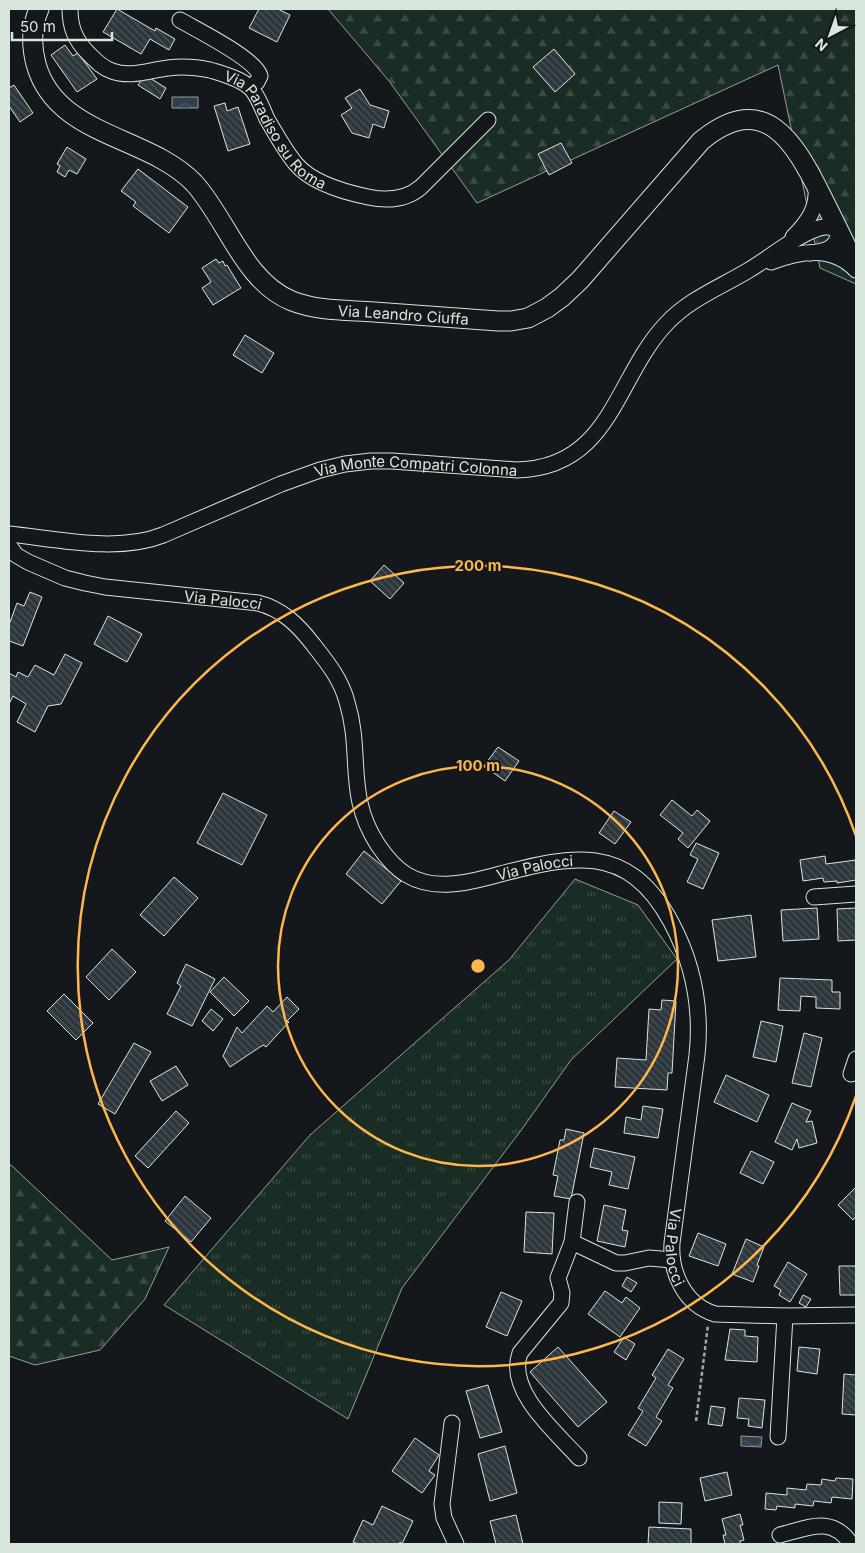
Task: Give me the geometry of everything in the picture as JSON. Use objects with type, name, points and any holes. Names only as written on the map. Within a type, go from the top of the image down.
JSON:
[{"type":"main road","name":"Via Leandro Ciuffa","points":[[39,9],[32,33],[34,58],[43,82],[58,103],[83,122],[158,157],[182,172],[205,197],[247,261],[265,284],[282,296],[305,305],[333,309],[498,321],[518,320],[537,314],[562,297],[580,280],[695,146],[716,130],[736,122],[751,120],[775,127],[802,158],[856,269]]},
{"type":"street","name":"Via Paradiso su Roma","points":[[70,9],[71,26],[76,39],[92,58],[112,71],[134,74],[169,68],[199,68],[227,76],[250,87],[291,158],[299,167],[334,187],[373,198],[402,197],[417,190],[488,120]]},
{"type":"street","points":[[180,20],[244,57],[255,66],[260,76],[257,82],[250,87]]},
{"type":"street","name":"Via Monte Compatri Colonna","points":[[779,250],[797,233],[812,214],[817,198],[816,186]]},
{"type":"street","name":"Via Monte Compatri Colonna","points":[[9,534],[102,544],[145,541],[308,474],[333,466],[357,462],[392,461],[517,470],[553,465],[575,452],[596,432],[623,393],[646,351],[669,320],[695,300],[820,228],[828,227],[839,231],[837,241],[830,248],[810,254]]},
{"type":"street","name":"Via Monte Compatri Colonna","points":[[750,269],[782,258],[810,254],[833,254],[856,269]]},
{"type":"street","name":"Via Palocci","points":[[9,545],[16,554],[28,562],[65,578],[105,587],[258,603],[274,609],[288,618],[311,642],[330,666],[340,683],[351,718],[356,790],[363,817],[373,837],[390,861],[412,878],[432,883],[460,884],[547,863],[583,860],[618,866],[633,875],[648,888],[668,915],[682,943],[694,983],[698,1012],[697,1055],[672,1243],[672,1260],[678,1278],[687,1295],[696,1304],[709,1312]]},
{"type":"street","points":[[814,897],[856,894]]},
{"type":"street","points":[[851,1074],[856,1059]]},
{"type":"street","points":[[577,1202],[572,1242],[558,1278],[562,1293],[561,1303],[520,1353],[517,1370],[523,1390],[534,1406],[579,1458]]},
{"type":"street","points":[[572,1242],[616,1263],[649,1258],[672,1260]]},
{"type":"street","points":[[709,1312],[785,1316],[856,1315]]},
{"type":"street","points":[[778,1437],[785,1316]]},
{"type":"street","points":[[452,1423],[442,1508],[446,1523],[456,1544]]},
{"type":"street","points":[[780,1534],[827,1525],[838,1530],[851,1544]]},
{"type":"path","points":[[696,1421],[709,1312]]},
{"type":"green space","points":[[328,9],[856,9],[856,284],[820,268],[778,65],[477,203],[389,81]]},
{"type":"green space","points":[[575,879],[638,905],[677,959],[571,1060],[522,1129],[402,1288],[348,1419],[164,1305],[310,1135],[509,960]]},
{"type":"green space","points":[[11,1165],[112,1260],[169,1247],[145,1299],[100,1350],[35,1365],[9,1356],[9,1166]]},
{"type":"water","points":[[172,97],[198,97],[198,108],[172,108]]},
{"type":"water","points":[[741,1436],[762,1437],[761,1447],[741,1446]]},
{"type":"building","points":[[117,9],[155,31],[156,28],[175,39],[169,50],[150,39],[141,54],[103,32]]},
{"type":"building","points":[[259,9],[278,9],[290,15],[277,42],[249,28]]},
{"type":"building","points":[[65,45],[73,56],[78,53],[97,79],[77,92],[51,55]]},
{"type":"building","points":[[554,49],[575,74],[555,92],[533,67]]},
{"type":"building","points":[[145,75],[166,88],[160,99],[138,85]]},
{"type":"building","points":[[14,85],[33,113],[20,122],[9,106],[9,88]]},
{"type":"building","points":[[360,89],[370,105],[389,111],[384,128],[373,124],[369,138],[352,133],[341,115],[352,108],[345,98]]},
{"type":"building","points":[[225,103],[227,111],[238,107],[250,144],[228,151],[214,106]]},
{"type":"building","points":[[561,143],[572,163],[549,175],[538,154]]},
{"type":"building","points":[[67,147],[86,159],[77,174],[69,170],[65,177],[57,172],[60,166],[57,164]]},
{"type":"building","points":[[138,169],[188,207],[169,233],[133,206],[136,202],[121,191]]},
{"type":"building","points":[[216,259],[219,263],[223,261],[225,266],[227,265],[241,288],[213,305],[202,288],[211,282],[202,268]]},
{"type":"building","points":[[245,335],[274,353],[262,373],[233,355]]},
{"type":"building","points":[[384,565],[404,583],[390,599],[370,581]]},
{"type":"building","points":[[30,592],[42,597],[23,646],[9,641],[9,625],[17,603],[24,606]]},
{"type":"building","points":[[108,616],[142,634],[127,662],[94,644]]},
{"type":"building","points":[[65,654],[82,663],[61,704],[48,706],[35,732],[17,722],[26,704],[13,696],[9,704],[9,673],[16,677],[18,672],[28,677],[35,665],[54,675]]},
{"type":"building","points":[[498,747],[519,761],[505,781],[484,766]]},
{"type":"building","points":[[223,793],[267,815],[242,865],[197,843]]},
{"type":"building","points":[[672,800],[692,816],[697,810],[710,821],[688,848],[678,839],[683,833],[660,815]]},
{"type":"building","points":[[614,811],[631,822],[615,844],[599,833]]},
{"type":"building","points":[[696,843],[719,853],[703,889],[687,882],[698,859],[690,855]]},
{"type":"building","points":[[364,851],[401,881],[382,904],[346,874]]},
{"type":"building","points":[[825,856],[826,864],[856,860],[856,880],[837,883],[837,881],[824,882],[823,878],[803,881],[800,860]]},
{"type":"building","points":[[174,877],[198,898],[164,936],[140,915]]},
{"type":"building","points":[[817,908],[819,939],[783,941],[781,910]]},
{"type":"building","points":[[856,908],[856,940],[838,941],[837,909]]},
{"type":"building","points":[[751,915],[756,957],[718,961],[712,920]]},
{"type":"building","points":[[112,949],[136,972],[109,1000],[86,977]]},
{"type":"building","points":[[186,964],[215,979],[192,1026],[167,1014],[181,986],[177,983]]},
{"type":"building","points":[[224,977],[249,1001],[234,1016],[210,992]]},
{"type":"building","points":[[780,978],[832,980],[832,992],[840,992],[840,1009],[816,1008],[816,997],[801,996],[800,1011],[778,1010]]},
{"type":"building","points":[[64,994],[93,1023],[76,1040],[47,1011]]},
{"type":"building","points":[[287,997],[299,1009],[287,1021],[289,1022],[266,1047],[263,1045],[230,1067],[223,1056],[237,1027],[242,1033],[267,1006],[273,1012]]},
{"type":"building","points":[[662,1000],[676,1001],[672,1073],[668,1073],[667,1090],[615,1087],[617,1058],[646,1060],[649,1009],[661,1010]]},
{"type":"building","points":[[211,1009],[223,1019],[213,1031],[202,1021]]},
{"type":"building","points":[[761,1021],[783,1026],[776,1062],[753,1057]]},
{"type":"building","points":[[804,1033],[822,1038],[811,1087],[792,1083]]},
{"type":"building","points":[[134,1043],[151,1052],[115,1114],[98,1104]]},
{"type":"building","points":[[176,1066],[188,1085],[162,1101],[150,1081]]},
{"type":"building","points":[[726,1075],[769,1095],[757,1122],[714,1102]]},
{"type":"building","points":[[792,1103],[811,1111],[806,1122],[812,1121],[817,1143],[799,1148],[797,1139],[792,1150],[775,1142]]},
{"type":"building","points":[[643,1106],[663,1109],[658,1138],[624,1133],[626,1117],[641,1120]]},
{"type":"building","points":[[176,1111],[189,1123],[148,1168],[135,1156]]},
{"type":"building","points":[[566,1129],[584,1133],[571,1199],[554,1196],[558,1176],[553,1175],[560,1140],[564,1140]]},
{"type":"building","points":[[594,1148],[635,1157],[628,1189],[609,1185],[612,1172],[590,1167]]},
{"type":"building","points":[[751,1151],[774,1162],[763,1184],[740,1173]]},
{"type":"building","points":[[856,1187],[856,1216],[853,1220],[838,1205]]},
{"type":"building","points":[[185,1196],[211,1218],[191,1242],[165,1221]]},
{"type":"building","points":[[604,1205],[626,1210],[622,1230],[628,1231],[625,1247],[597,1241]]},
{"type":"building","points":[[526,1212],[554,1213],[552,1254],[524,1252]]},
{"type":"building","points":[[698,1233],[726,1244],[718,1266],[689,1256]]},
{"type":"building","points":[[746,1239],[764,1247],[753,1282],[732,1274]]},
{"type":"building","points":[[788,1262],[807,1274],[790,1302],[779,1295],[781,1290],[774,1286]]},
{"type":"building","points":[[839,1266],[856,1266],[856,1295],[840,1295]]},
{"type":"building","points":[[627,1277],[637,1283],[631,1292],[622,1286]]},
{"type":"building","points":[[605,1291],[622,1303],[626,1297],[640,1308],[620,1337],[588,1314]]},
{"type":"building","points":[[501,1292],[522,1301],[507,1336],[486,1327]]},
{"type":"building","points":[[803,1295],[811,1299],[806,1307],[799,1303]]},
{"type":"building","points":[[730,1329],[745,1330],[745,1336],[758,1337],[757,1362],[725,1360]]},
{"type":"building","points":[[624,1337],[635,1344],[626,1360],[614,1352]]},
{"type":"building","points":[[558,1347],[607,1402],[578,1427],[530,1372]]},
{"type":"building","points":[[799,1347],[820,1349],[817,1374],[797,1371]]},
{"type":"building","points":[[668,1349],[684,1359],[668,1385],[673,1388],[656,1417],[662,1421],[646,1446],[628,1435],[643,1411],[638,1408],[656,1378],[652,1375]]},
{"type":"building","points":[[844,1374],[856,1375],[856,1415],[842,1414]]},
{"type":"building","points":[[488,1385],[502,1432],[480,1438],[466,1391]]},
{"type":"building","points":[[739,1398],[765,1400],[762,1428],[748,1426],[749,1419],[737,1418]]},
{"type":"building","points":[[711,1406],[725,1408],[722,1426],[708,1424]]},
{"type":"building","points":[[415,1438],[439,1455],[429,1471],[435,1475],[422,1493],[392,1471]]},
{"type":"building","points":[[505,1446],[517,1493],[490,1501],[478,1454]]},
{"type":"building","points":[[727,1472],[732,1495],[705,1501],[700,1478]]},
{"type":"building","points":[[836,1478],[853,1479],[852,1499],[832,1497],[831,1503],[814,1501],[813,1506],[795,1504],[795,1508],[777,1506],[776,1510],[765,1509],[766,1493],[787,1495],[787,1488],[806,1490],[807,1484],[821,1485],[822,1479],[835,1481]]},
{"type":"building","points":[[659,1502],[682,1503],[681,1524],[659,1523]]},
{"type":"building","points":[[382,1506],[413,1521],[402,1544],[400,1542],[399,1544],[358,1544],[353,1542],[363,1520],[373,1525]]},
{"type":"building","points":[[740,1514],[743,1525],[740,1525],[744,1540],[740,1541],[740,1544],[725,1544],[723,1535],[726,1535],[722,1519]]},
{"type":"building","points":[[516,1515],[523,1544],[496,1544],[490,1521]]},
{"type":"building","points":[[649,1527],[691,1529],[691,1544],[648,1544]]}]
